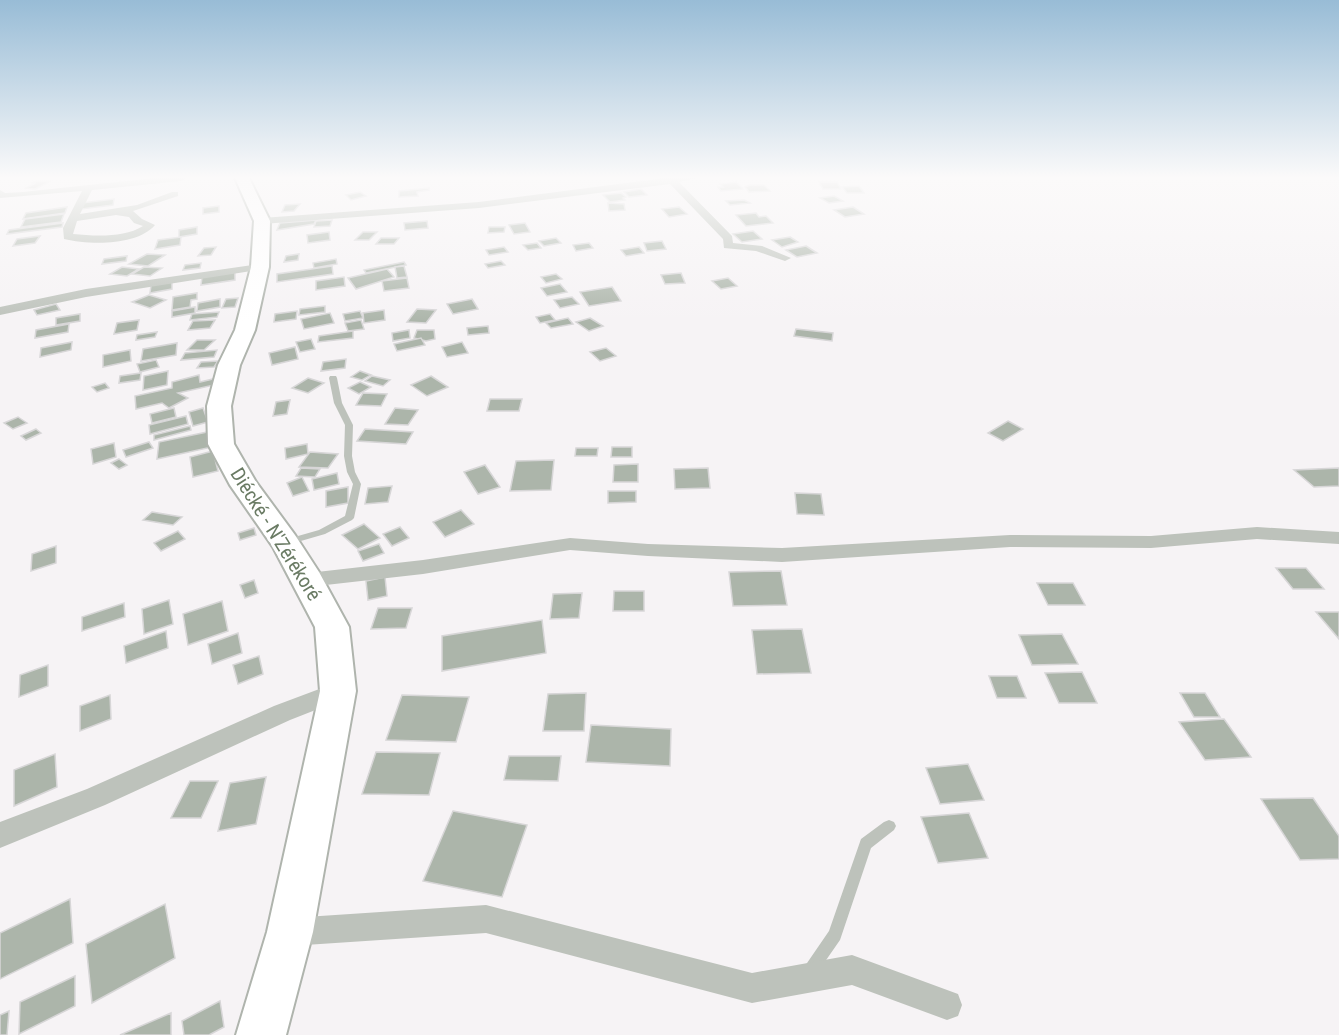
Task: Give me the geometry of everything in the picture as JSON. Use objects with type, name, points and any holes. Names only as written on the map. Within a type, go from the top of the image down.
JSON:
[{"type":"highway","name":"Diécké - N'Zérékoré","points":[[261,1035],[290,932],[338,691],[332,627],[285,542],[244,485],[221,444],[219,405],[229,365],[245,330],[260,267],[262,226]]},
{"type":"street","points":[[69,226],[68,237],[81,239],[141,234],[149,226]]},
{"type":"street","points":[[717,226],[728,238],[728,246],[758,248],[785,258]]},
{"type":"street","points":[[0,311],[86,293],[260,267]]},
{"type":"street","points":[[308,580],[423,567],[570,544],[648,550],[782,555],[1010,541],[1151,542],[1257,533],[1339,538]]},
{"type":"street","points":[[0,835],[36,822],[168,765],[279,713],[338,691]]},
{"type":"street","points":[[290,932],[486,919],[752,988],[852,970],[947,1005]]},
{"type":"lane","points":[[285,542],[322,532],[349,518],[354,504],[357,484],[350,464],[347,439],[349,425],[338,403],[333,378]]},
{"type":"lane","points":[[806,978],[835,935],[866,844],[889,826]]},
{"type":"building","points":[[38,226],[62,226],[7,234],[9,230]]},
{"type":"building","points":[[279,226],[300,226],[277,230]]},
{"type":"building","points":[[404,226],[428,228],[405,230]]},
{"type":"building","points":[[510,226],[527,226],[530,232],[514,234]]},
{"type":"building","points":[[197,227],[197,234],[179,237],[179,230]]},
{"type":"building","points":[[489,227],[505,227],[504,232],[488,233]]},
{"type":"building","points":[[753,231],[762,239],[742,242],[733,234]]},
{"type":"building","points":[[329,232],[330,240],[308,243],[307,235]]},
{"type":"building","points":[[363,232],[377,232],[369,240],[355,240]]},
{"type":"building","points":[[40,236],[35,243],[13,246],[17,239]]},
{"type":"building","points":[[181,237],[180,245],[155,249],[158,240]]},
{"type":"building","points":[[790,237],[798,242],[782,247],[772,240]]},
{"type":"building","points":[[381,238],[399,238],[394,244],[376,244]]},
{"type":"building","points":[[556,238],[561,243],[544,246],[539,241]]},
{"type":"building","points":[[662,241],[666,249],[647,251],[644,243]]},
{"type":"building","points":[[537,243],[541,248],[528,250],[523,245]]},
{"type":"building","points":[[589,243],[593,248],[576,251],[573,245]]},
{"type":"building","points":[[806,246],[817,253],[797,257],[786,250]]},
{"type":"building","points":[[216,247],[211,255],[198,256],[204,248]]},
{"type":"building","points":[[504,247],[508,252],[489,255],[486,250]]},
{"type":"building","points":[[639,247],[644,253],[626,256],[621,250]]},
{"type":"building","points":[[147,254],[165,255],[148,266],[129,264]]},
{"type":"building","points":[[299,254],[298,260],[284,262],[286,256]]},
{"type":"building","points":[[127,256],[126,261],[102,264],[104,259]]},
{"type":"building","points":[[336,259],[337,264],[314,268],[313,263]]},
{"type":"building","points":[[501,261],[505,265],[488,268],[485,264]]},
{"type":"building","points":[[404,262],[406,265],[366,273],[364,270]]},
{"type":"building","points":[[201,263],[200,268],[183,270],[185,265]]},
{"type":"building","points":[[332,266],[333,274],[277,282],[277,274]]},
{"type":"building","points":[[404,266],[407,277],[397,278],[395,267]]},
{"type":"building","points":[[122,267],[139,269],[127,276],[110,274]]},
{"type":"building","points":[[144,267],[162,268],[150,276],[132,274]]},
{"type":"building","points":[[387,269],[394,277],[356,289],[348,278]]},
{"type":"building","points":[[235,272],[235,280],[201,285],[202,277]]},
{"type":"building","points":[[681,273],[685,283],[665,284],[661,275]]},
{"type":"building","points":[[556,274],[562,279],[546,283],[541,277]]},
{"type":"building","points":[[344,277],[345,286],[316,290],[316,281]]},
{"type":"building","points":[[407,278],[409,288],[384,291],[382,281]]},
{"type":"building","points":[[728,278],[737,286],[721,289],[712,281]]},
{"type":"building","points":[[172,282],[172,289],[150,293],[151,285]]},
{"type":"building","points":[[560,284],[567,292],[547,296],[541,288]]},
{"type":"building","points":[[612,287],[621,301],[589,306],[580,292]]},
{"type":"building","points":[[197,293],[197,299],[191,300],[190,307],[172,310],[173,297]]},
{"type":"building","points":[[149,295],[166,300],[150,308],[132,302]]},
{"type":"building","points":[[572,297],[579,304],[560,308],[554,300]]},
{"type":"building","points":[[238,298],[235,307],[222,308],[226,299]]},
{"type":"building","points":[[220,299],[220,307],[197,311],[198,303]]},
{"type":"building","points":[[472,299],[478,309],[453,314],[447,304]]},
{"type":"building","points":[[56,304],[60,310],[37,315],[34,310]]},
{"type":"building","points":[[325,306],[325,312],[299,315],[300,309]]},
{"type":"building","points":[[195,307],[195,313],[172,317],[172,311]]},
{"type":"building","points":[[417,309],[436,310],[426,323],[407,322]]},
{"type":"building","points":[[384,310],[385,320],[364,323],[363,313]]},
{"type":"building","points":[[297,311],[296,319],[274,322],[275,314]]},
{"type":"building","points":[[360,311],[363,318],[345,321],[343,314]]},
{"type":"building","points":[[219,312],[217,317],[190,320],[192,314]]},
{"type":"building","points":[[330,313],[334,323],[304,329],[301,319]]},
{"type":"building","points":[[80,314],[80,321],[56,325],[56,318]]},
{"type":"building","points":[[550,314],[555,320],[540,323],[536,317]]},
{"type":"building","points":[[568,318],[573,324],[551,328],[546,323]]},
{"type":"building","points":[[590,318],[603,326],[589,331],[576,322]]},
{"type":"building","points":[[139,320],[137,330],[114,334],[117,323]]},
{"type":"building","points":[[215,320],[210,328],[188,330],[193,321]]},
{"type":"building","points":[[361,320],[364,329],[348,331],[345,323]]},
{"type":"building","points":[[69,324],[68,332],[35,338],[36,330]]},
{"type":"building","points":[[488,326],[489,333],[468,335],[467,328]]},
{"type":"building","points":[[796,329],[833,333],[832,341],[794,336]]},
{"type":"building","points":[[409,330],[410,338],[393,341],[392,333]]},
{"type":"building","points":[[417,330],[434,330],[435,339],[426,341],[414,338]]},
{"type":"building","points":[[353,331],[353,338],[318,342],[319,336]]},
{"type":"building","points":[[157,332],[155,337],[136,340],[137,335]]},
{"type":"building","points":[[421,338],[425,345],[397,351],[394,344]]},
{"type":"building","points":[[311,339],[315,349],[300,352],[296,342]]},
{"type":"building","points":[[197,340],[215,340],[204,350],[187,350]]},
{"type":"building","points":[[72,342],[71,350],[40,357],[41,348]]},
{"type":"building","points":[[462,342],[468,353],[447,357],[442,347]]},
{"type":"building","points":[[177,343],[176,355],[141,361],[143,349]]},
{"type":"building","points":[[295,347],[298,359],[272,365],[269,353]]},
{"type":"building","points":[[606,348],[616,356],[600,361],[590,352]]},
{"type":"building","points":[[130,350],[131,361],[103,367],[103,355]]},
{"type":"building","points":[[217,350],[214,357],[181,360],[185,353]]},
{"type":"building","points":[[346,359],[345,368],[321,371],[323,362]]},
{"type":"building","points":[[156,360],[159,367],[140,372],[137,364]]},
{"type":"building","points":[[218,361],[214,367],[197,368],[201,362]]},
{"type":"building","points":[[168,371],[167,385],[143,390],[144,376]]},
{"type":"building","points":[[360,371],[371,375],[362,380],[351,377]]},
{"type":"building","points":[[141,373],[140,380],[119,383],[120,376]]},
{"type":"building","points":[[199,375],[200,382],[213,379],[214,385],[178,393],[188,398],[169,408],[162,403],[136,409],[135,396],[172,388],[172,382]]},
{"type":"building","points":[[372,376],[390,380],[383,386],[365,381]]},
{"type":"building","points":[[431,376],[448,387],[427,396],[411,385]]},
{"type":"building","points":[[308,378],[324,383],[308,393],[292,388]]},
{"type":"building","points":[[360,382],[371,387],[359,394],[348,388]]},
{"type":"building","points":[[105,383],[109,388],[97,392],[92,387]]},
{"type":"building","points":[[363,393],[387,394],[381,406],[356,405]]},
{"type":"building","points":[[490,399],[522,399],[519,411],[487,411]]},
{"type":"building","points":[[290,400],[287,414],[273,416],[276,402]]},
{"type":"building","points":[[174,408],[176,417],[152,423],[150,414]]},
{"type":"building","points":[[203,408],[208,422],[193,426],[189,412]]},
{"type":"building","points":[[395,408],[418,410],[408,425],[385,424]]},
{"type":"building","points":[[186,416],[188,424],[150,434],[149,425]]},
{"type":"building","points":[[18,417],[27,423],[13,429],[4,423]]},
{"type":"building","points":[[1008,421],[1023,429],[1003,441],[988,433]]},
{"type":"building","points":[[190,426],[191,430],[154,440],[154,435]]},
{"type":"building","points":[[36,429],[41,433],[26,440],[21,436]]},
{"type":"building","points":[[365,429],[413,432],[406,444],[357,441]]},
{"type":"building","points":[[212,431],[212,447],[157,459],[159,442]]},
{"type":"building","points":[[149,442],[153,448],[126,457],[123,450]]},
{"type":"building","points":[[114,443],[116,457],[93,464],[91,449]]},
{"type":"building","points":[[307,444],[308,454],[286,459],[285,448]]},
{"type":"building","points":[[612,447],[632,447],[632,457],[611,457]]},
{"type":"building","points":[[576,448],[598,448],[597,456],[575,456]]},
{"type":"building","points":[[213,451],[218,471],[193,477],[190,457]]},
{"type":"building","points":[[310,452],[338,454],[328,468],[299,467]]},
{"type":"building","points":[[119,459],[127,465],[119,469],[111,463]]},
{"type":"building","points":[[554,460],[551,490],[510,491],[516,461]]},
{"type":"building","points":[[638,464],[638,482],[613,482],[614,465]]},
{"type":"building","points":[[485,465],[500,487],[478,494],[464,472]]},
{"type":"building","points":[[301,468],[320,469],[315,477],[296,476]]},
{"type":"building","points":[[708,468],[710,488],[675,489],[674,469]]},
{"type":"building","points":[[1339,468],[1339,486],[1314,487],[1294,470]]},
{"type":"building","points":[[337,473],[339,484],[314,490],[312,479]]},
{"type":"building","points":[[302,477],[309,491],[293,496],[287,483]]},
{"type":"building","points":[[392,486],[388,502],[365,504],[368,488]]},
{"type":"building","points":[[348,487],[348,503],[326,507],[326,491]]},
{"type":"building","points":[[608,491],[636,491],[636,502],[608,503]]},
{"type":"building","points":[[795,493],[821,494],[824,515],[797,514]]},
{"type":"building","points":[[461,510],[474,524],[445,537],[433,522]]},
{"type":"building","points":[[152,512],[182,517],[173,525],[143,520]]},
{"type":"building","points":[[364,524],[380,538],[358,549],[342,535]]},
{"type":"building","points":[[400,527],[409,538],[392,546],[383,534]]},
{"type":"building","points":[[254,528],[256,535],[240,540],[238,533]]},
{"type":"building","points":[[178,531],[185,539],[161,551],[154,543]]},
{"type":"building","points":[[379,544],[384,553],[363,561],[358,551]]},
{"type":"building","points":[[56,546],[56,563],[31,571],[32,554]]},
{"type":"building","points":[[1276,568],[1306,568],[1324,589],[1293,589]]},
{"type":"building","points":[[781,571],[787,605],[733,606],[729,572]]},
{"type":"building","points":[[385,577],[387,596],[368,600],[366,581]]},
{"type":"building","points":[[254,580],[258,593],[245,598],[240,585]]},
{"type":"building","points":[[1037,583],[1073,583],[1085,605],[1048,605]]},
{"type":"building","points":[[614,591],[644,591],[644,611],[613,611]]},
{"type":"building","points":[[582,593],[579,618],[550,619],[553,594]]},
{"type":"building","points":[[169,600],[173,624],[144,634],[142,609]]},
{"type":"building","points":[[222,601],[228,631],[188,645],[183,614]]},
{"type":"building","points":[[124,603],[125,617],[82,631],[82,617]]},
{"type":"building","points":[[378,608],[412,608],[406,628],[371,629]]},
{"type":"building","points":[[1316,612],[1339,612],[1339,639]]},
{"type":"building","points":[[542,620],[546,653],[442,671],[442,636]]},
{"type":"building","points":[[802,629],[811,673],[757,674],[752,630]]},
{"type":"building","points":[[166,631],[168,648],[126,663],[124,646]]},
{"type":"building","points":[[238,633],[242,653],[212,664],[208,644]]},
{"type":"building","points":[[1062,634],[1078,664],[1032,665],[1019,635]]},
{"type":"building","points":[[259,656],[263,674],[238,684],[233,665]]},
{"type":"building","points":[[48,665],[48,686],[19,697],[20,675]]},
{"type":"building","points":[[1082,672],[1097,703],[1059,703],[1045,673]]},
{"type":"building","points":[[989,676],[1017,676],[1026,698],[997,698]]},
{"type":"building","points":[[586,693],[584,731],[543,731],[548,694]]},
{"type":"building","points":[[1180,693],[1205,693],[1220,717],[1194,717]]},
{"type":"building","points":[[110,695],[111,719],[80,731],[80,706]]},
{"type":"building","points":[[402,695],[469,697],[456,742],[386,740]]},
{"type":"building","points":[[1224,719],[1251,757],[1205,760],[1179,722]]},
{"type":"building","points":[[591,725],[671,729],[670,766],[586,762]]},
{"type":"building","points":[[376,752],[440,753],[429,795],[362,794]]},
{"type":"building","points":[[55,754],[57,787],[14,806],[14,770]]},
{"type":"building","points":[[509,756],[561,756],[558,781],[504,780]]},
{"type":"building","points":[[968,764],[984,800],[940,804],[926,768]]},
{"type":"building","points":[[266,777],[256,824],[218,831],[230,783]]},
{"type":"building","points":[[190,781],[218,781],[201,818],[171,818]]},
{"type":"building","points":[[1313,798],[1339,836],[1339,859],[1300,860],[1261,799]]},
{"type":"building","points":[[453,811],[527,825],[502,897],[423,881]]},
{"type":"building","points":[[969,813],[988,858],[938,863],[921,817]]},
{"type":"building","points":[[70,899],[73,943],[0,979],[0,933]]},
{"type":"building","points":[[165,904],[175,958],[92,1003],[86,944]]},
{"type":"building","points":[[75,976],[75,1006],[19,1034],[20,1002]]},
{"type":"building","points":[[220,1001],[224,1027],[209,1035],[184,1035],[182,1021]]},
{"type":"building","points":[[9,1011],[7,1035],[0,1035],[0,1015]]},
{"type":"building","points":[[171,1013],[171,1035],[120,1035]]}]
